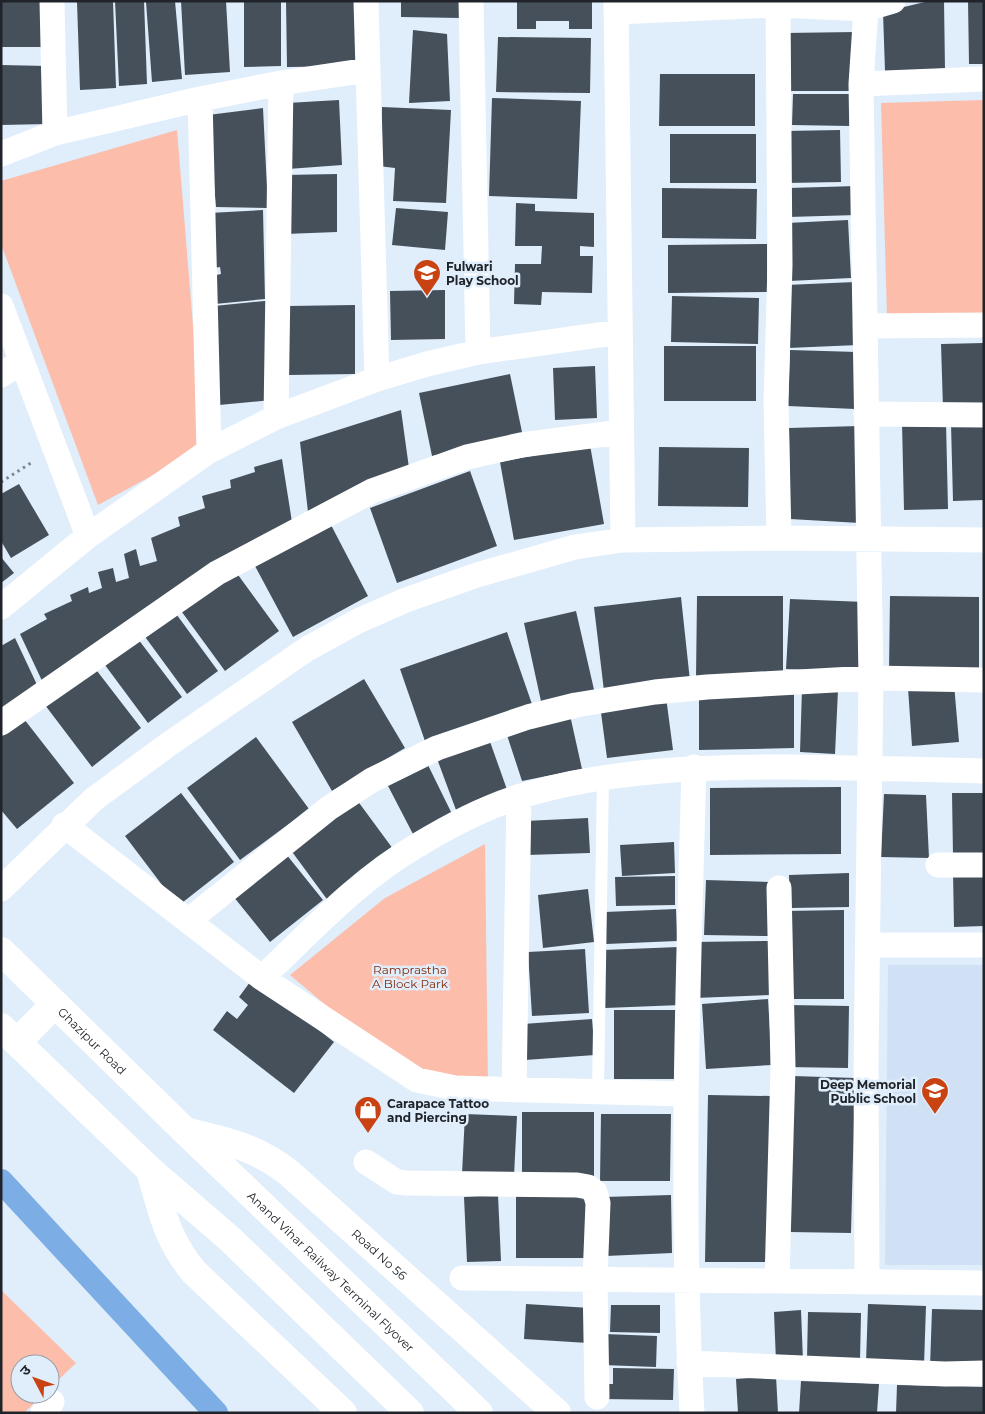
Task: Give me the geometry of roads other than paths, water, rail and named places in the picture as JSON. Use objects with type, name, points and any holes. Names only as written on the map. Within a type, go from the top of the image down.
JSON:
[{"type":"main road","name":"Ghazipur Road","points":[[1,951],[184,1130]]},
{"type":"main road","points":[[55,1004],[9,1034],[150,1170],[231,1240],[410,1413]]},
{"type":"main road","name":"Anand Vihar Railway Terminal Flyover","points":[[184,1130],[479,1413]]},
{"type":"main road","name":"Road No 56","points":[[184,1130],[245,1146],[274,1161],[557,1413]]},
{"type":"main road","points":[[150,1170],[170,1237],[179,1254],[194,1272],[343,1413]]},
{"type":"street","points":[[52,1],[55,133]]},
{"type":"street","points":[[366,1],[377,379]]},
{"type":"street","points":[[471,1],[478,352]]},
{"type":"street","points":[[622,540],[616,6],[854,6],[893,1]]},
{"type":"street","points":[[778,5],[780,265],[776,402],[779,538]]},
{"type":"street","points":[[854,6],[861,84],[871,678],[868,768],[866,1064],[867,1282]]},
{"type":"street","points":[[1,154],[55,133],[281,83],[368,70]]},
{"type":"street","points":[[861,84],[984,80]]},
{"type":"street","points":[[276,417],[281,83]]},
{"type":"street","points":[[200,100],[209,451]]},
{"type":"street","points":[[1,306],[56,447],[88,536]]},
{"type":"street","points":[[865,326],[984,326]]},
{"type":"street","points":[[1,607],[88,536],[209,451],[276,417],[377,379],[427,364],[478,352],[620,332]]},
{"type":"street","points":[[1,375],[22,361]]},
{"type":"street","points":[[866,414],[984,415]]},
{"type":"street","points":[[1,723],[218,574],[372,491],[467,457],[521,446],[621,432]]},
{"type":"street","points":[[1,889],[94,799],[216,711],[307,650],[358,621],[406,600],[477,575],[575,547],[622,540],[779,538],[984,540]]},
{"type":"street","points":[[189,920],[329,808],[365,785],[437,748],[481,732],[576,705],[655,692],[707,687],[871,678],[984,680]]},
{"type":"street","points":[[692,1413],[687,1280],[686,1094],[694,767]]},
{"type":"street","points":[[262,978],[338,904],[373,875],[416,845],[453,825],[519,797],[603,778],[694,767],[984,771]]},
{"type":"street","points":[[514,1090],[519,797]]},
{"type":"street","points":[[64,826],[189,920],[262,978],[417,1080],[455,1088],[598,1090],[686,1094]]},
{"type":"street","points":[[938,865],[984,865]]},
{"type":"street","points":[[777,1281],[783,1067],[779,888]]},
{"type":"street","points":[[868,945],[984,946]]},
{"type":"street","points":[[366,1162],[397,1182],[588,1187],[595,1192],[598,1204],[595,1279],[597,1397]]},
{"type":"street","points":[[462,1278],[984,1283]]},
{"type":"street","points":[[689,1363],[945,1374],[984,1373]]},
{"type":"lane","points":[[598,1090],[603,778]]},
{"type":"waterway","points":[[1,1181],[216,1413]]},
{"type":"place","name":"Fulwari Play School","points":[[427,297]]},
{"type":"place","name":"Deep Memorial Public School","points":[[935,1115]]},
{"type":"place","name":"Carapace Tattoo and Piercing","points":[[368,1134]]},
{"type":"park label","name":"Ramprastha A Block Park","points":[[410,976]]}]
